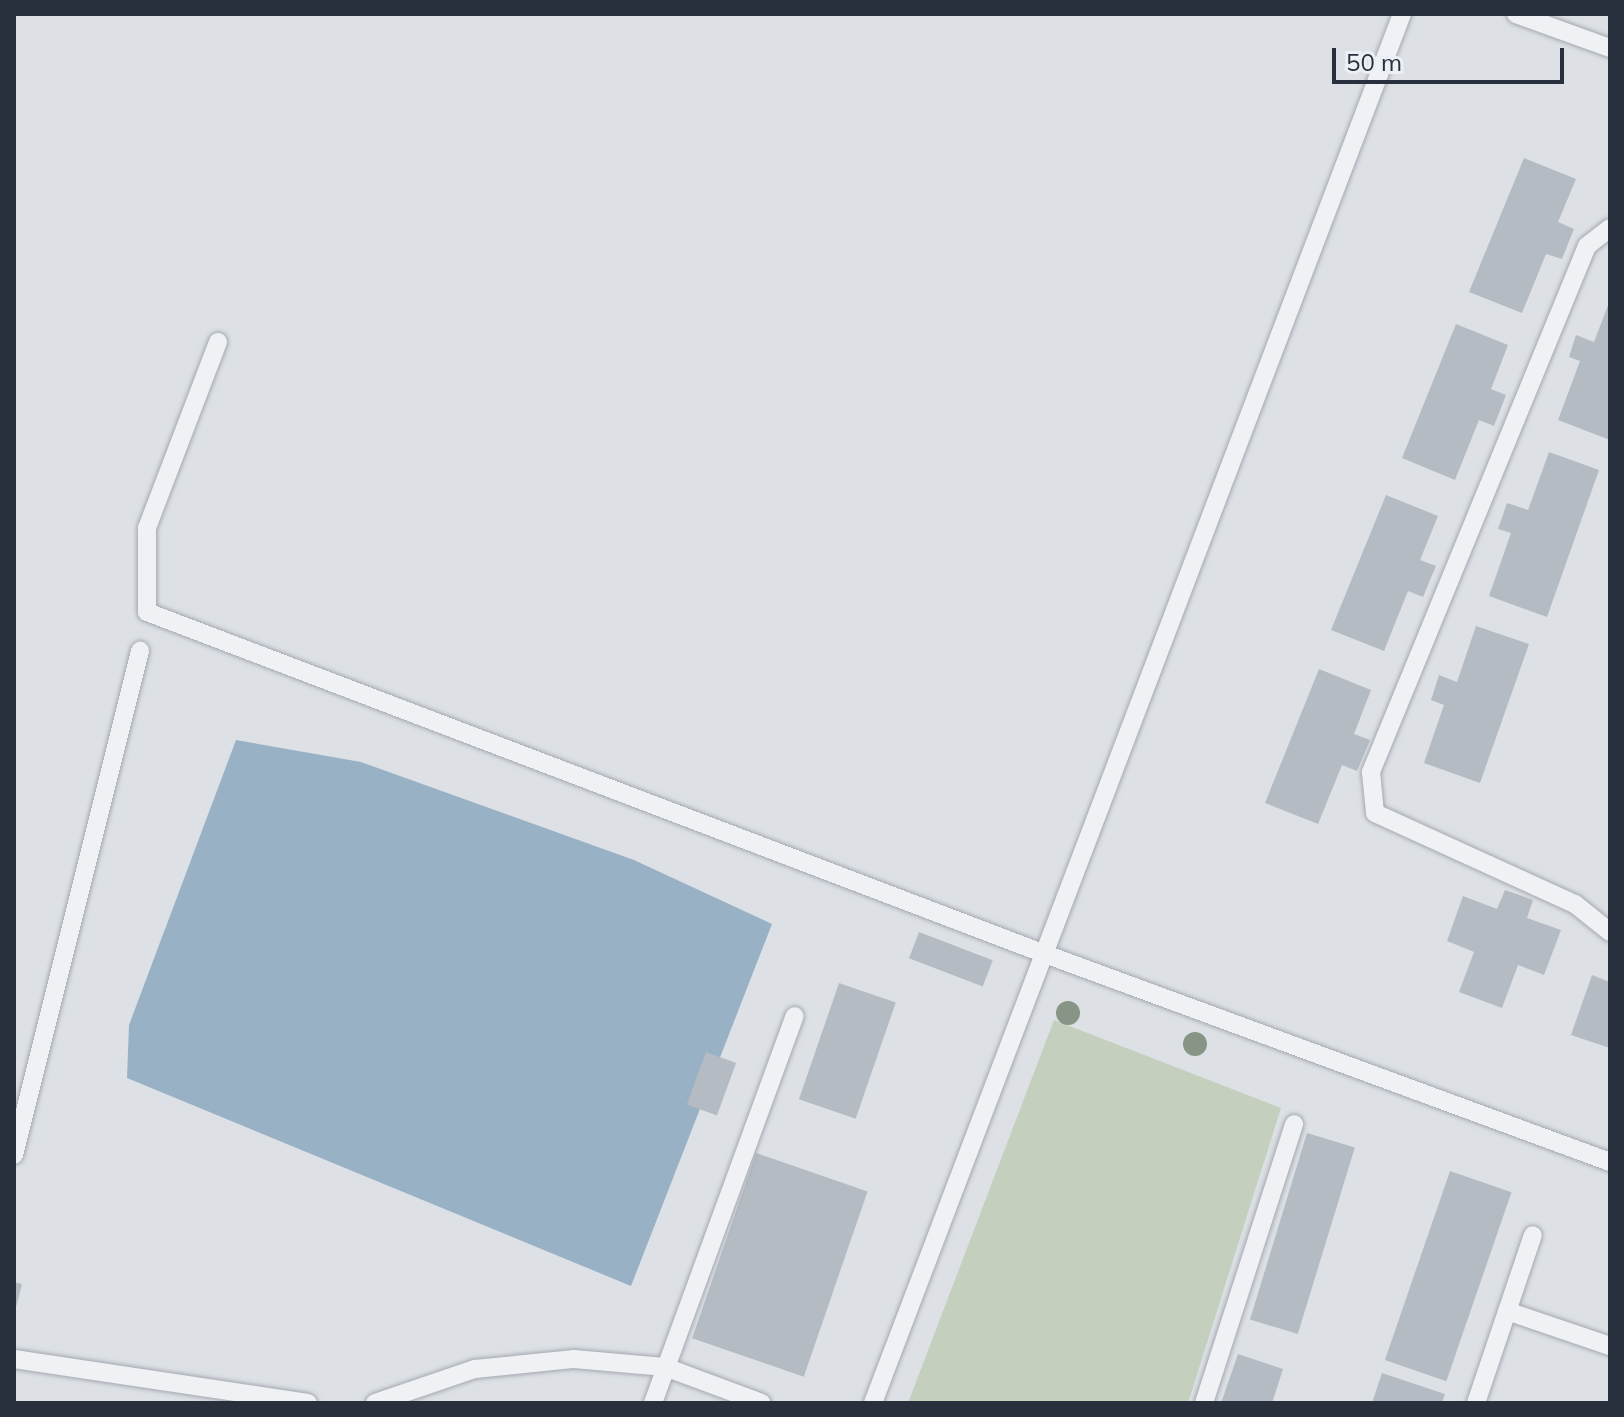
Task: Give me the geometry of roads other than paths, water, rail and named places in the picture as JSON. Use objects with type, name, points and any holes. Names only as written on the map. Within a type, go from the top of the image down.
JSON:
[{"type":"lane","points":[[873,1403],[1402,14]]},
{"type":"lane","points":[[1516,14],[1610,48]]},
{"type":"lane","points":[[1610,228],[1587,246],[1371,772],[1375,813],[1575,904],[1610,932]]},
{"type":"lane","points":[[218,342],[147,528],[147,612],[1045,954],[1610,1162]]},
{"type":"lane","points":[[14,1155],[140,651]]},
{"type":"lane","points":[[653,1403],[795,1016]]},
{"type":"lane","points":[[1204,1403],[1294,1124]]},
{"type":"lane","points":[[1476,1403],[1533,1235]]},
{"type":"lane","points":[[1507,1311],[1610,1346]]},
{"type":"lane","points":[[14,1359],[308,1403]]},
{"type":"lane","points":[[375,1403],[475,1369],[574,1359],[665,1367],[762,1403]]},
{"type":"water","points":[[236,740],[361,762],[634,860],[772,924],[631,1286],[127,1078],[129,1025]]}]
